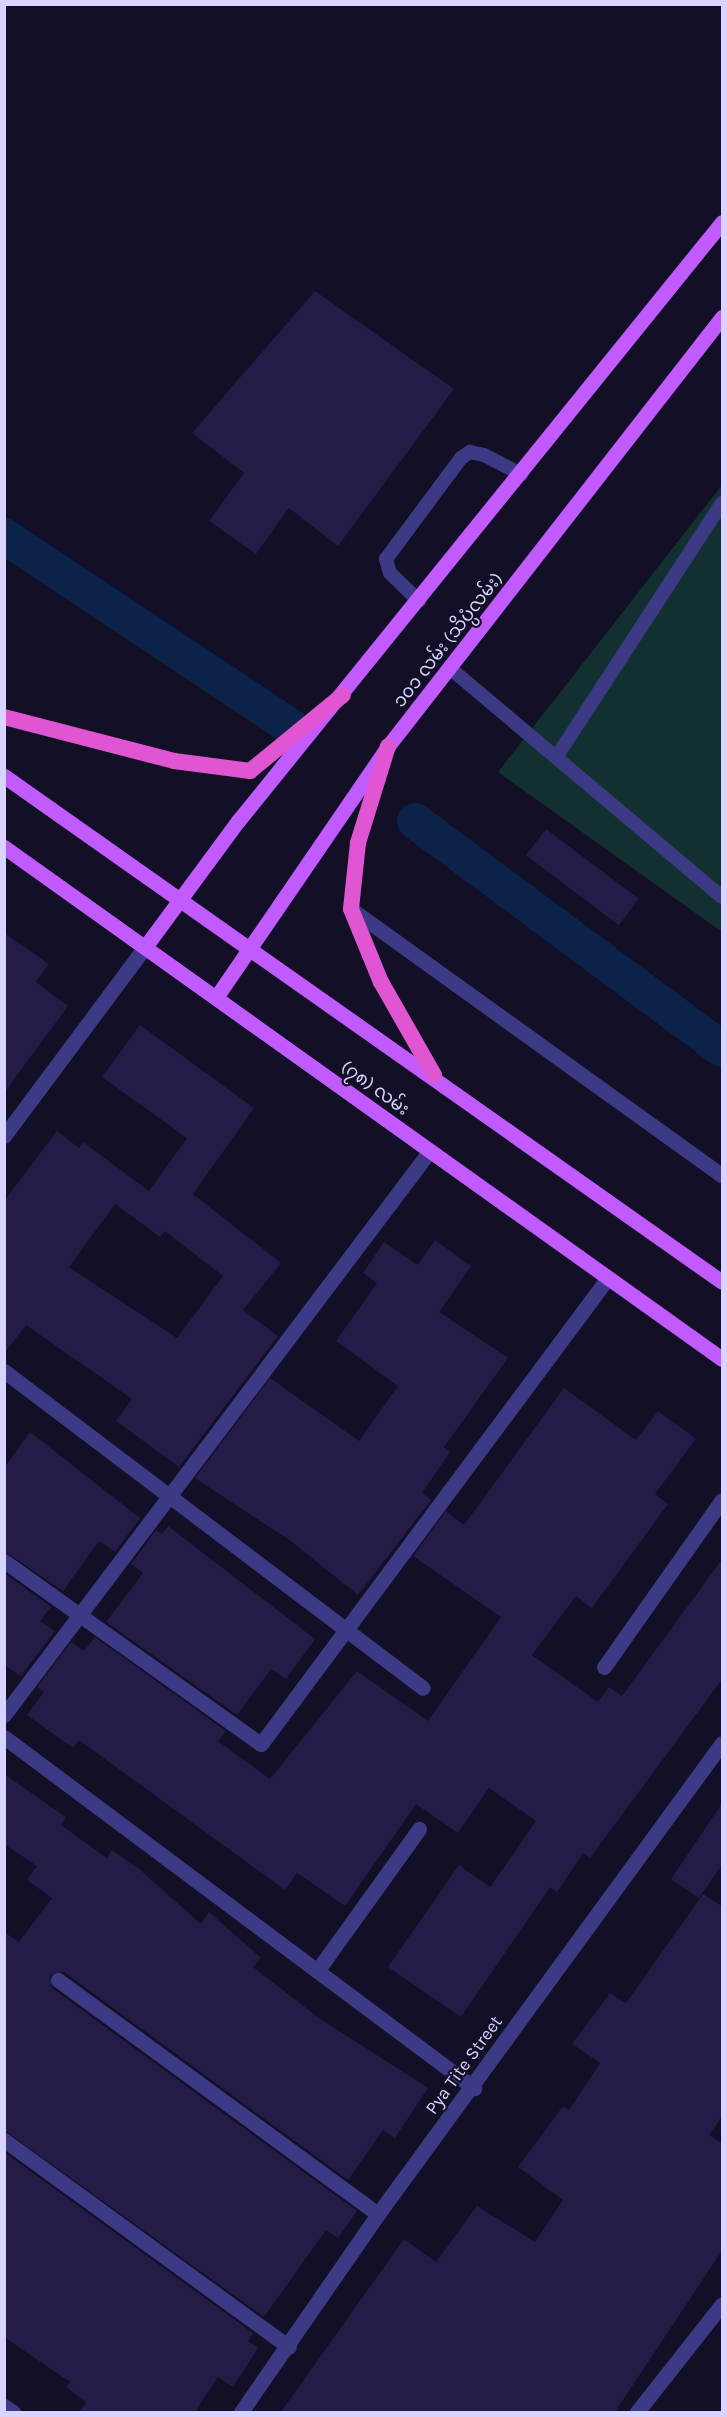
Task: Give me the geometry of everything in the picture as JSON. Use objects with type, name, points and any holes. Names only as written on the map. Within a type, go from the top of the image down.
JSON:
[{"type":"highway","points":[[4,717],[174,761],[250,771],[343,695]]},
{"type":"highway","points":[[388,746],[358,843],[351,909],[381,982],[434,1075]]},
{"type":"main road","points":[[145,946],[238,821],[343,695],[723,222]]},
{"type":"main road","name":"၁၀၁ လမ်း (သိပ္ပံလမ်း)","points":[[217,996],[388,746],[451,669],[721,322]]},
{"type":"main road","points":[[4,776],[434,1075],[723,1282]]},
{"type":"main road","name":"(၇၈) လမ်း","points":[[4,847],[217,996],[429,1152],[723,1359]]},
{"type":"street","points":[[351,909],[723,1176]]},
{"type":"street","points":[[4,1136],[145,946]]},
{"type":"street","points":[[4,1715],[172,1496],[429,1152]]},
{"type":"street","points":[[4,1561],[261,1744],[607,1279]]},
{"type":"street","points":[[4,1371],[423,1688]]},
{"type":"street","points":[[604,1667],[723,1500]]},
{"type":"street","points":[[4,1737],[474,2088]]},
{"type":"street","name":"Pya Tite Street","points":[[241,2412],[289,2347],[378,2214],[474,2088],[723,1743]]},
{"type":"street","points":[[317,1971],[419,1829]]},
{"type":"street","points":[[58,1980],[378,2214]]},
{"type":"street","points":[[4,2140],[289,2347]]},
{"type":"street","points":[[637,2412],[723,2304]]},
{"type":"street","points":[[4,2406],[13,2412]]},
{"type":"lane","points":[[419,601],[390,573],[386,559],[461,458],[470,452],[484,455],[521,474]]},
{"type":"lane","points":[[557,756],[723,503]]},
{"type":"lane","points":[[451,669],[723,897]]},
{"type":"green space","points":[[722,485],[722,932],[498,772]]},
{"type":"building","points":[[315,291],[454,389],[338,546],[289,508],[256,554],[209,521],[244,473],[192,433]]},
{"type":"building","points":[[546,829],[639,899],[619,925],[526,855]]},
{"type":"building","points":[[4,933],[49,964],[36,982],[68,1006],[4,1093]]},
{"type":"building","points":[[140,1025],[254,1108],[193,1194],[281,1263],[243,1310],[278,1336],[179,1467],[116,1421],[132,1399],[26,1325],[4,1354],[4,1201],[57,1131],[79,1148],[83,1142],[149,1191],[187,1138],[102,1077]],"holes":[[[115,1204],[160,1237],[165,1231],[223,1276],[177,1338],[69,1267]]]},
{"type":"building","points":[[435,1240],[471,1266],[439,1312],[508,1358],[444,1447],[450,1452],[422,1493],[431,1500],[358,1595],[292,1542],[195,1478],[270,1378],[359,1441],[398,1386],[336,1341],[377,1283],[363,1273],[384,1242],[418,1265]]},
{"type":"building","points":[[564,1388],[636,1440],[658,1411],[696,1439],[655,1494],[668,1504],[592,1608],[576,1596],[532,1655],[598,1702],[609,1687],[622,1696],[723,1558],[723,1678],[590,1858],[583,1853],[557,1892],[550,1887],[461,2017],[388,1967],[459,1865],[490,1887],[536,1821],[489,1788],[458,1833],[416,1804],[345,1906],[297,1873],[285,1890],[79,1740],[73,1748],[27,1715],[44,1692],[37,1687],[71,1642],[84,1651],[95,1637],[226,1731],[218,1741],[270,1779],[357,1671],[428,1721],[501,1617],[413,1556],[446,1511],[464,1525]]},
{"type":"building","points":[[30,1432],[140,1518],[115,1552],[99,1541],[63,1591],[4,1551],[4,1468]]},
{"type":"building","points":[[168,1526],[315,1639],[286,1679],[271,1669],[237,1715],[106,1622],[143,1573],[131,1564],[156,1530],[162,1534]]},
{"type":"building","points":[[4,1573],[51,1607],[40,1621],[55,1631],[21,1676],[4,1665]]},
{"type":"building","points":[[4,1774],[66,1817],[61,1825],[107,1858],[112,1850],[138,1868],[201,1924],[209,1912],[261,1958],[253,1967],[319,2018],[428,2088],[395,2138],[383,2130],[348,2180],[64,1972],[50,1975],[52,1988],[357,2211],[338,2238],[326,2230],[264,2317],[4,2130],[4,1932],[19,1942],[52,1898],[27,1880],[37,1866],[4,1844]]},
{"type":"building","points":[[723,1802],[723,1863],[699,1898],[671,1879]]},
{"type":"building","points":[[703,1894],[723,1907],[723,2115],[709,2135],[723,2144],[723,2249],[615,2412],[281,2412],[404,2239],[436,2262],[477,2206],[535,2242],[563,2200],[518,2167],[563,2106],[569,2110],[600,2063],[572,2044],[610,1993],[626,2003]]},
{"type":"building","points":[[4,2152],[253,2333],[248,2341],[258,2348],[233,2387],[218,2377],[195,2412],[79,2412],[86,2402],[66,2387],[70,2382],[4,2337]]},
{"type":"waterway","points":[[4,536],[295,729]]},
{"type":"waterway","points":[[415,821],[722,1049]]}]
